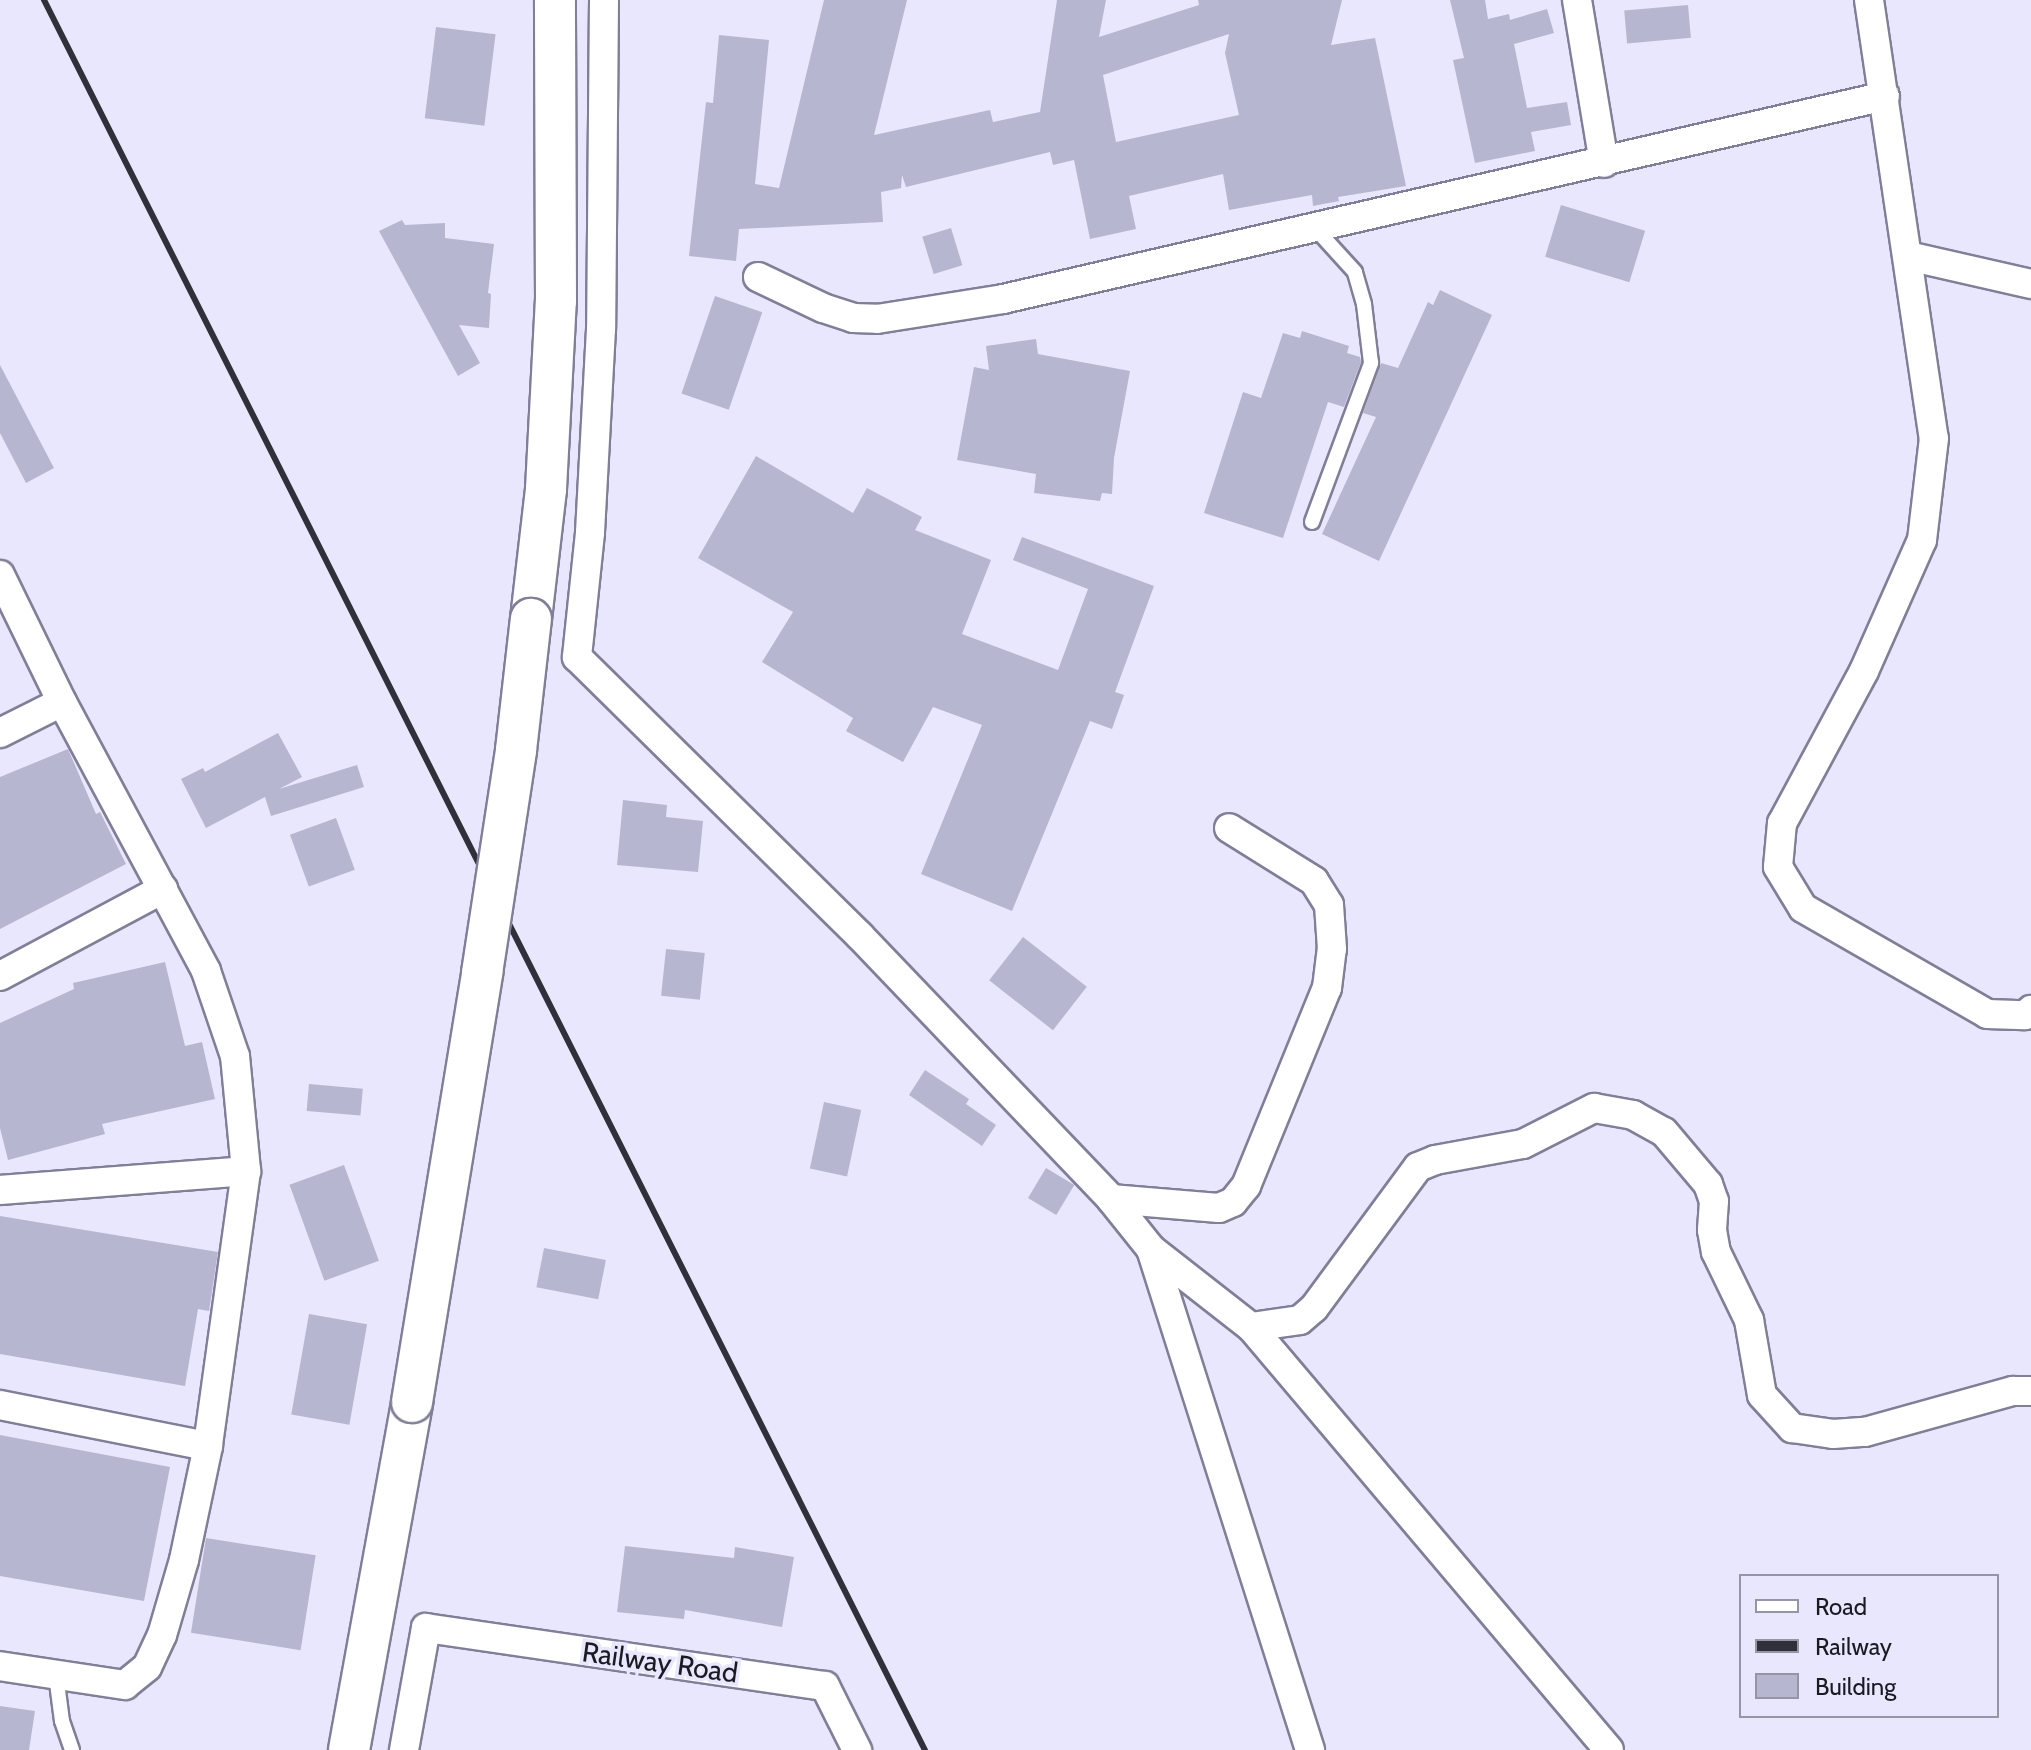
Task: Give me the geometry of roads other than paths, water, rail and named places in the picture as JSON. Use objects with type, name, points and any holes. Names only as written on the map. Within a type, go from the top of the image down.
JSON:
[{"type":"main road","points":[[349,1750],[412,1402],[516,750],[546,489],[556,301],[555,0]]},
{"type":"street","points":[[604,0],[601,50],[601,329],[590,533],[577,657],[860,936],[1111,1199],[1151,1249],[1251,1327],[1609,1750]]},
{"type":"street","points":[[1577,0],[1604,163]]},
{"type":"street","points":[[1869,0],[1934,438],[1922,540],[1864,671],[1782,823],[1778,867],[1803,908],[1987,1014],[2025,1015],[2031,1010]]},
{"type":"street","points":[[554,52],[601,50]]},
{"type":"street","points":[[758,277],[823,308],[853,318],[877,319],[1003,299],[1885,96]]},
{"type":"street","points":[[1908,256],[2031,284]]},
{"type":"street","points":[[0,575],[62,702],[206,971],[235,1056],[246,1171],[208,1446],[184,1560],[162,1635],[147,1667],[125,1685],[0,1666]]},
{"type":"street","points":[[0,733],[62,702]]},
{"type":"street","points":[[1111,1199],[1219,1208],[1233,1202],[1246,1186],[1327,988],[1332,949],[1329,905],[1314,881],[1229,828]]},
{"type":"street","points":[[0,976],[163,889]]},
{"type":"street","points":[[1251,1327],[1300,1320],[1314,1308],[1418,1167],[1435,1160],[1523,1144],[1594,1108],[1633,1115],[1664,1132],[1708,1184],[1714,1201],[1712,1230],[1716,1252],[1749,1320],[1762,1395],[1792,1428],[1833,1434],[1865,1432],[2013,1391],[2031,1391]]},
{"type":"street","points":[[0,1190],[246,1171]]},
{"type":"street","points":[[1151,1249],[1310,1750]]},
{"type":"street","points":[[0,1405],[208,1446]]},
{"type":"street","name":"Railway Road","points":[[404,1750],[426,1628],[825,1686],[857,1750]]},
{"type":"lane","points":[[1312,522],[1371,363],[1364,304],[1355,272],[1315,228]]},
{"type":"lane","points":[[56,1675],[62,1721],[72,1750]]},
{"type":"railway","points":[[44,0],[925,1750]]}]
